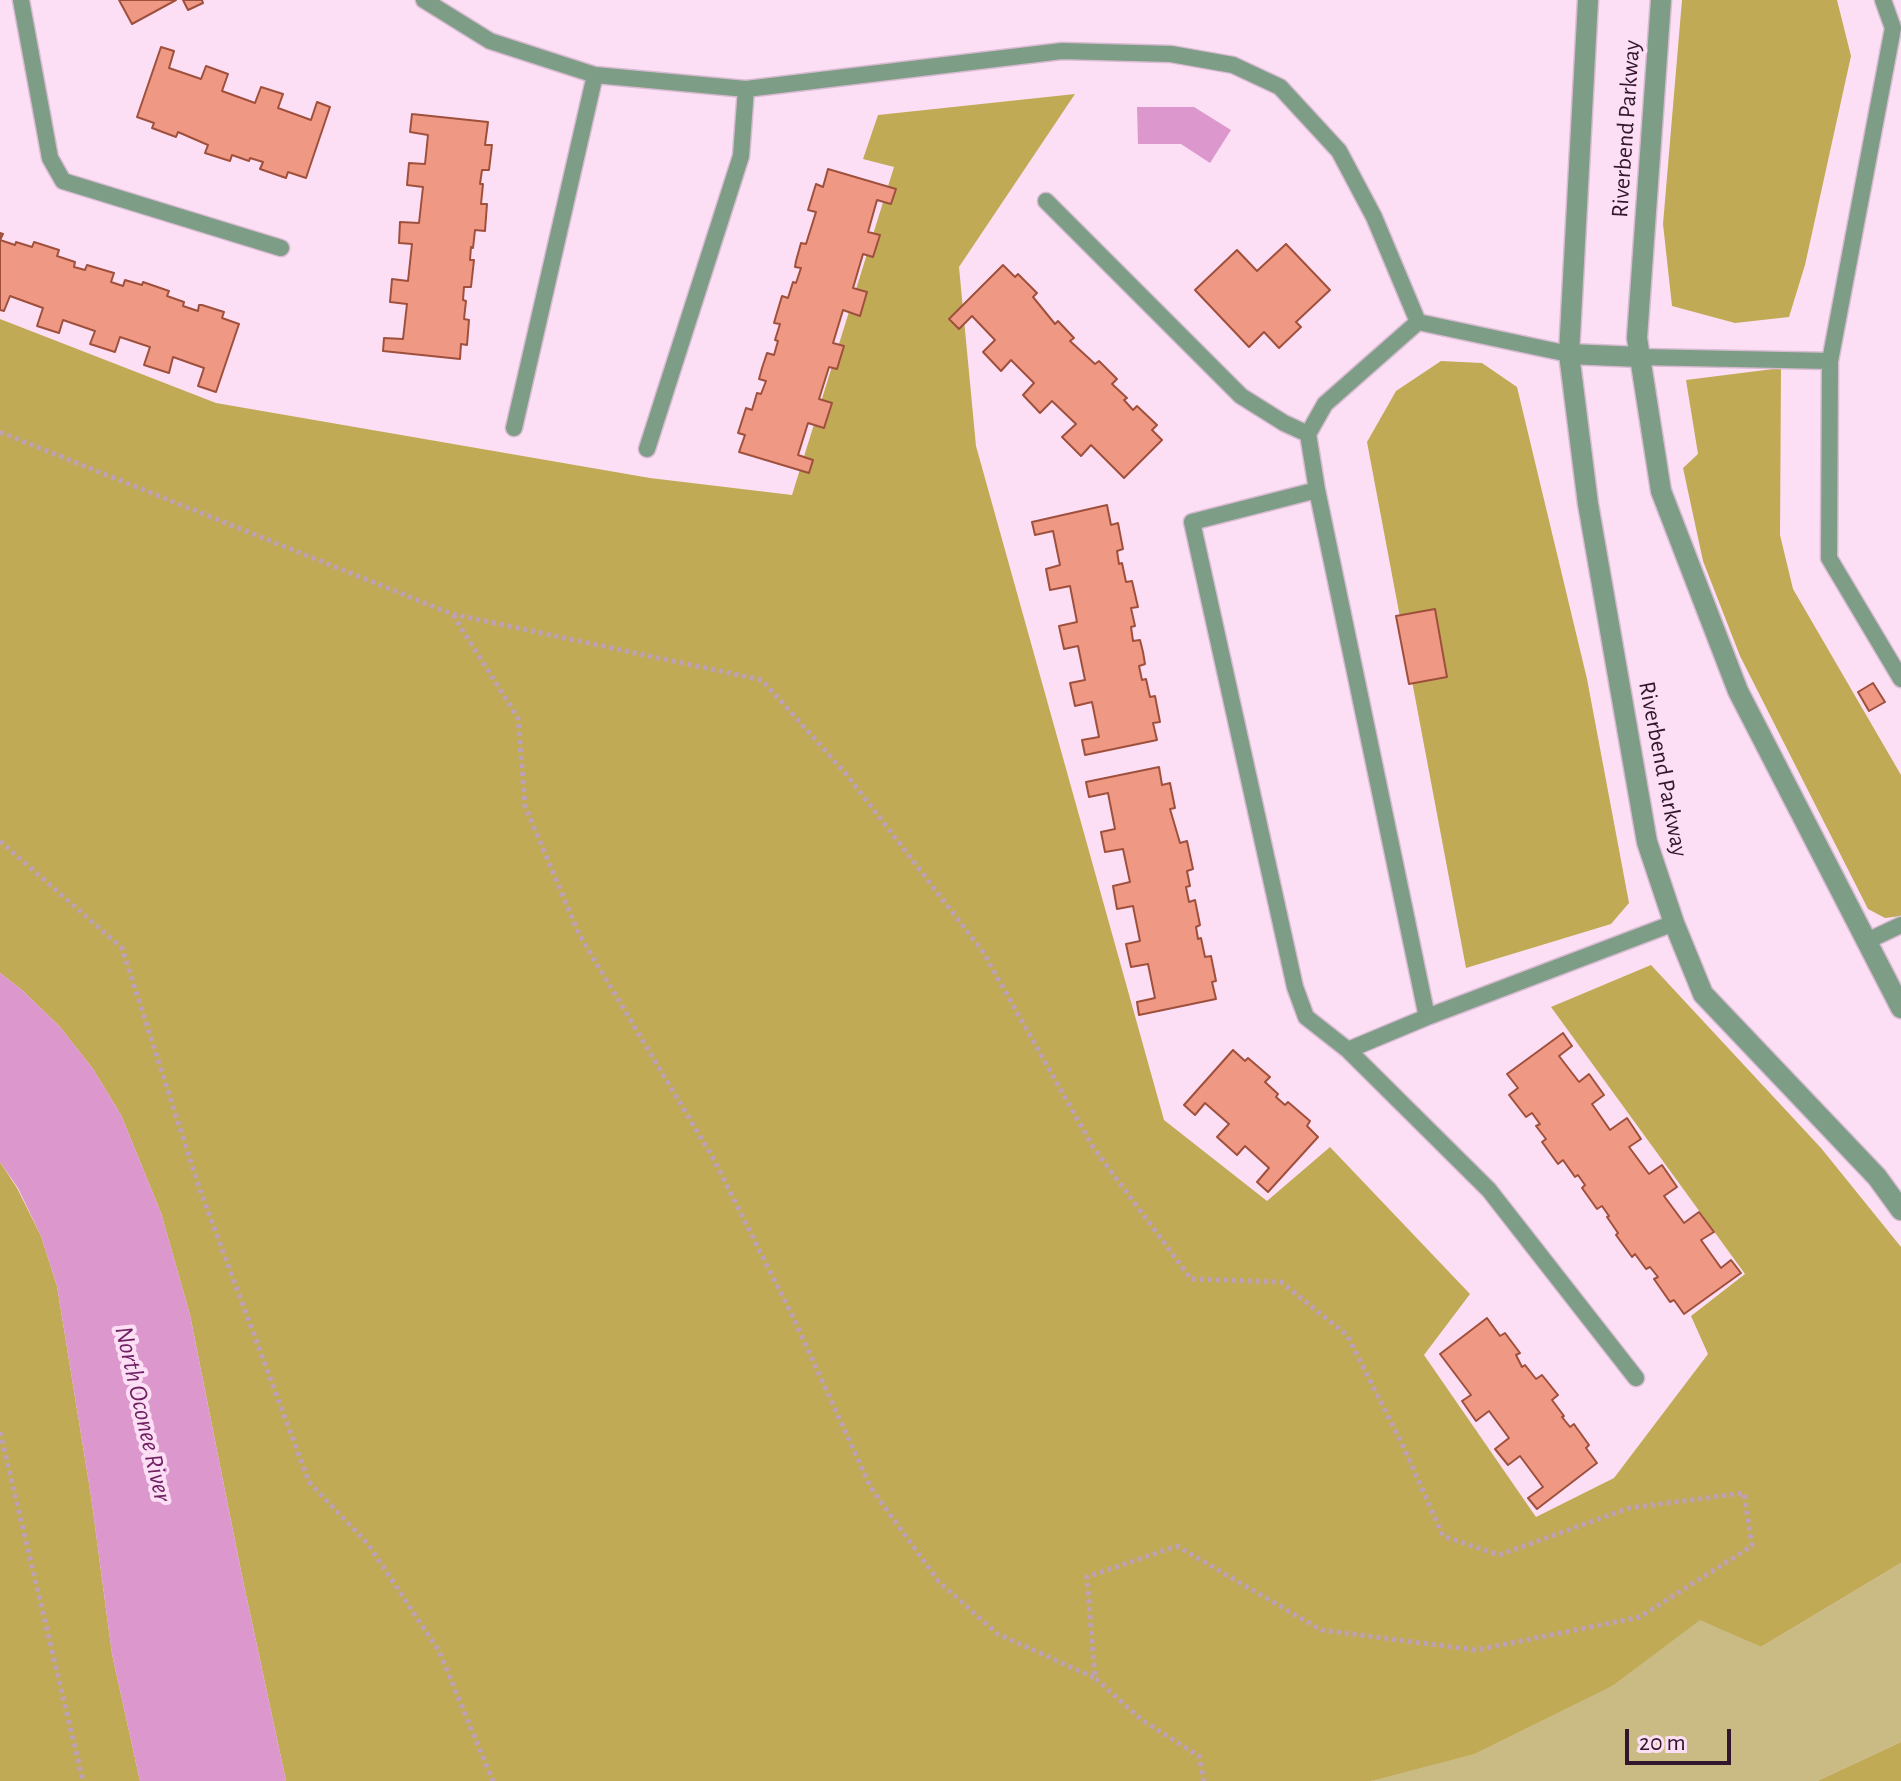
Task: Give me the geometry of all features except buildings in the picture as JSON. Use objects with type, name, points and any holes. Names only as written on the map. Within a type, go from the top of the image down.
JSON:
[{"type":"street","name":"Riverbend Parkway","points":[[1588,0],[1569,354],[1588,504],[1647,842],[1674,923],[1703,994],[1877,1177],[1901,1210]]},
{"type":"street","name":"Riverbend Parkway","points":[[1661,0],[1637,338],[1661,491],[1732,676],[1901,1008]]},
{"type":"street","points":[[1569,354],[1640,357]]},
{"type":"lane","points":[[21,0],[50,158],[63,181],[281,248]]},
{"type":"lane","points":[[424,0],[490,41],[595,75],[746,89],[1062,51],[1171,54],[1233,65],[1280,87],[1339,151],[1374,217],[1418,322]]},
{"type":"lane","points":[[1883,0],[1893,28],[1830,361],[1829,558],[1901,679]]},
{"type":"lane","points":[[514,428],[595,75]]},
{"type":"lane","points":[[647,449],[741,156],[746,89]]},
{"type":"lane","points":[[1046,201],[1241,396],[1308,434]]},
{"type":"lane","points":[[1418,322],[1569,354]]},
{"type":"lane","points":[[1418,322],[1325,404],[1308,434],[1427,1017]]},
{"type":"lane","points":[[1640,357],[1830,361]]},
{"type":"lane","points":[[1317,490],[1192,522],[1295,987],[1306,1017],[1348,1050],[1489,1190],[1636,1378]]},
{"type":"lane","points":[[1348,1050],[1674,923]]},
{"type":"lane","points":[[1867,941],[1901,925]]},
{"type":"path","points":[[0,432],[452,614],[762,680],[847,775],[983,952],[1093,1147],[1191,1279],[1281,1282],[1347,1335],[1404,1448],[1443,1536],[1499,1555],[1629,1508],[1744,1493],[1752,1546],[1640,1617],[1476,1650],[1321,1630],[1177,1546],[1087,1577],[1095,1678]]},
{"type":"path","points":[[452,614],[518,718],[525,806],[579,934],[713,1158],[793,1317],[871,1488],[939,1582],[998,1634],[1095,1678],[1142,1720],[1199,1756],[1204,1781]]},
{"type":"path","points":[[0,841],[122,948],[200,1190],[309,1482],[368,1544],[439,1651],[493,1781]]},
{"type":"path","points":[[0,1432],[83,1781]]},
{"type":"shaded area","points":[[1682,0],[1837,0],[1851,56],[1805,265],[1789,317],[1735,323],[1672,306],[1663,224]]},
{"type":"shaded area","points":[[1075,94],[959,267],[976,446],[1164,1120],[1267,1201],[1330,1147],[1470,1294],[1424,1355],[1536,1517],[1614,1478],[1708,1354],[1691,1316],[1745,1274],[1551,1007],[1651,965],[1821,1148],[1901,1247],[1901,1563],[1761,1647],[1700,1620],[1614,1685],[1474,1754],[1371,1781],[286,1781],[190,1315],[161,1213],[121,1115],[93,1069],[60,1027],[0,973],[0,319],[216,403],[650,478],[792,495],[894,167],[863,159],[878,115]]},
{"type":"shaded area","points":[[1441,361],[1482,363],[1517,387],[1587,679],[1629,903],[1611,924],[1466,968],[1367,442],[1396,391]]},
{"type":"shaded area","points":[[1781,368],[1780,535],[1793,589],[1901,775],[1901,916],[1885,918],[1868,909],[1740,656],[1703,561],[1683,468],[1698,454],[1686,380]]},
{"type":"shaded area","points":[[0,1162],[41,1236],[57,1286],[91,1496],[112,1654],[140,1781],[0,1781]]},
{"type":"shaded area","points":[[1901,1563],[1901,1742],[1817,1781],[1371,1781],[1614,1685],[1700,1619],[1761,1647]]},
{"type":"shaded area","points":[[1901,1742],[1901,1781],[1817,1781]]},
{"type":"water","points":[[1137,107],[1194,107],[1231,130],[1210,163],[1181,144],[1138,144]]},
{"type":"water","name":"North Oconee River","points":[[0,973],[60,1027],[93,1069],[121,1115],[161,1213],[190,1315],[286,1781],[140,1781],[112,1654],[91,1496],[57,1286],[41,1236],[18,1188],[0,1162]]}]
